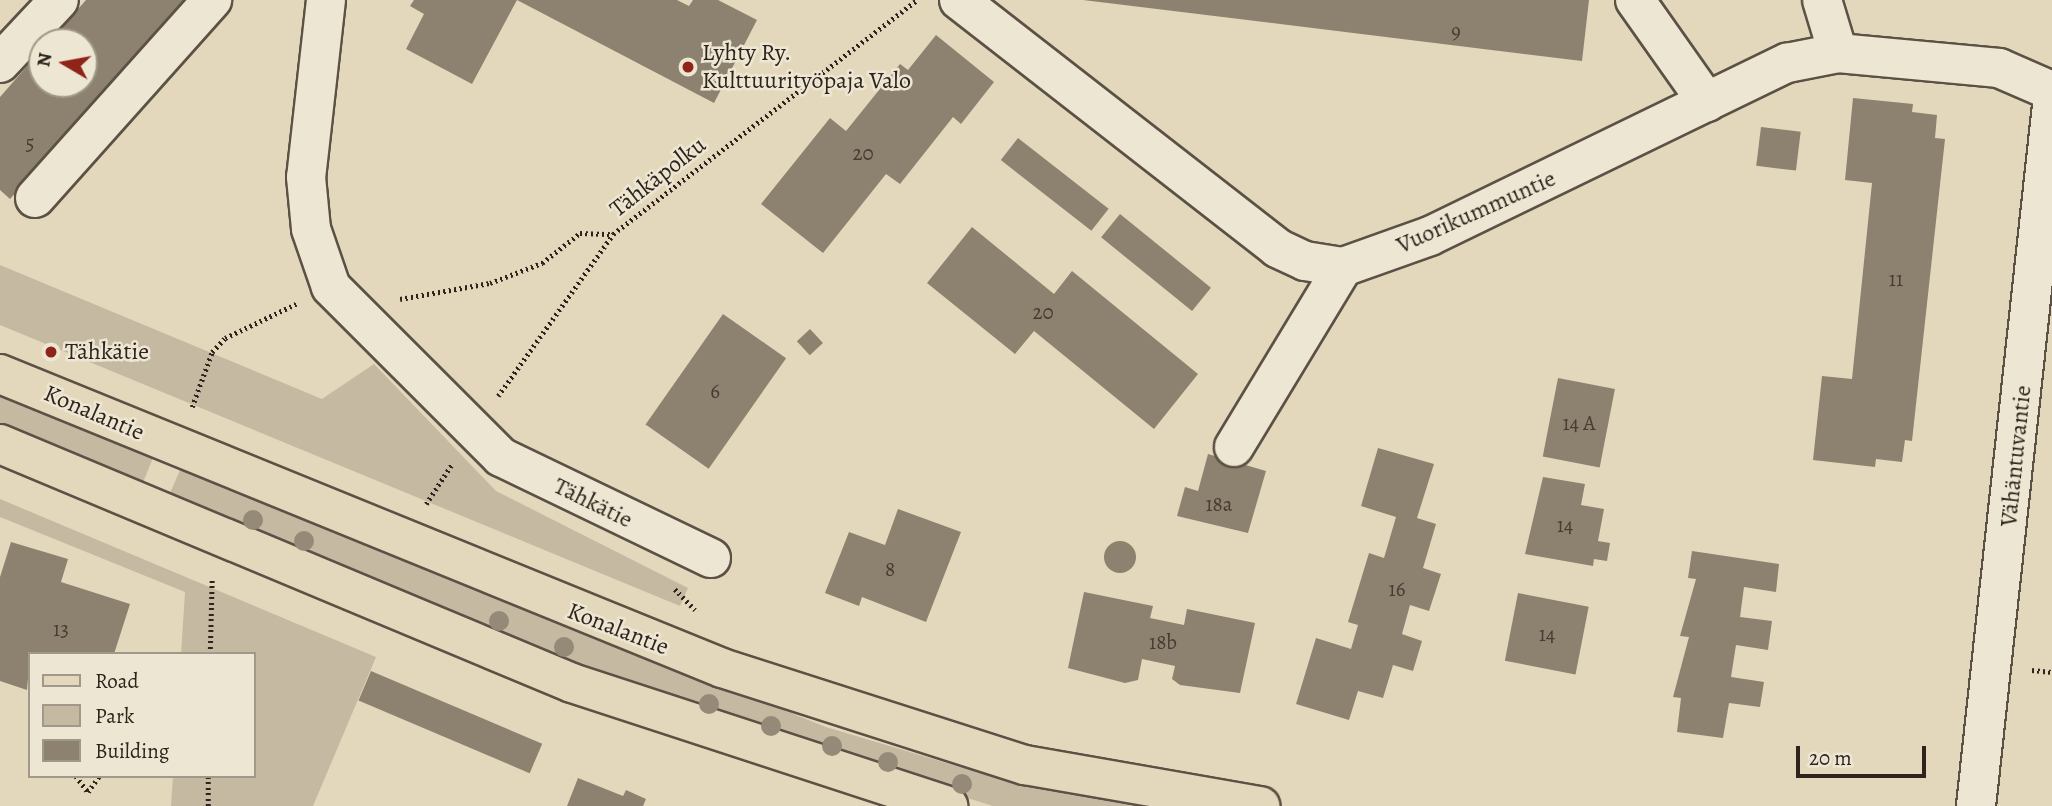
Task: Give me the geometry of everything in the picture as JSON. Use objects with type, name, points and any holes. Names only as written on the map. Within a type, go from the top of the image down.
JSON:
[{"type":"main road","name":"Konalantie","points":[[0,374],[722,668],[1025,765],[1260,806]]},
{"type":"main road","points":[[0,444],[572,683],[948,806]]},
{"type":"street","points":[[0,64],[59,0]]},
{"type":"street","points":[[35,198],[212,0]]},
{"type":"street","name":"Tähkätie","points":[[326,0],[306,177],[312,229],[331,287],[474,433],[512,463],[711,558]]},
{"type":"street","points":[[959,0],[1277,248],[1343,267],[1234,447]]},
{"type":"street","points":[[1635,0],[1707,103]]},
{"type":"street","points":[[1822,0],[1838,53]]},
{"type":"street","name":"Vuorikummuntie","points":[[1343,267],[1430,236],[1787,63],[1838,53],[1999,68],[2052,91]]},
{"type":"street","name":"Vähäntuvantie","points":[[1976,806],[2052,105]]},
{"type":"path","name":"Tähkäpolku","points":[[474,433],[613,234],[918,0]]},
{"type":"path","points":[[192,408],[212,352],[225,338],[331,287],[386,302],[490,283],[542,263],[580,233],[613,234]]},
{"type":"path","points":[[210,652],[212,578]]},
{"type":"path","points":[[2022,669],[2052,672]]},
{"type":"path","points":[[78,778],[88,792],[98,778]]},
{"type":"path","points":[[208,778],[208,806]]},
{"type":"green space","points":[[0,265],[322,399],[374,364],[496,491],[688,588],[680,606],[0,325]]},
{"type":"green space","points":[[0,396],[153,458],[140,489],[0,433]]},
{"type":"green space","points":[[180,470],[826,727],[960,767],[1143,806],[993,806],[662,703],[167,500]]},
{"type":"green space","points":[[0,499],[376,657],[313,806],[171,806],[173,778],[256,778],[256,652],[181,652],[185,592],[0,517]]},
{"type":"building","points":[[86,0],[188,0],[10,199],[0,190],[0,97],[28,65],[28,98],[98,98],[98,28],[61,28]]},
{"type":"building","points":[[414,0],[517,0],[472,84],[406,49],[424,14],[410,6]]},
{"type":"building","name":"Lyhty Ry. Kulttuurityöpaja Valo","points":[[517,0],[677,0],[689,6],[693,0],[718,0],[757,20],[714,103]]},
{"type":"building","points":[[1083,0],[1589,0],[1582,61]]},
{"type":"building","points":[[936,35],[994,82],[961,124],[953,117],[900,184],[886,174],[823,253],[761,204],[830,118],[846,131],[900,64],[908,70]]},
{"type":"building","points":[[1853,98],[1913,104],[1912,112],[1937,115],[1935,138],[1945,139],[1912,441],[1905,440],[1902,462],[1876,459],[1875,467],[1813,460],[1822,376],[1852,379],[1872,183],[1845,180]]},
{"type":"building","points":[[1761,127],[1801,132],[1796,171],[1756,166]]},
{"type":"building","points":[[1018,138],[1109,209],[1091,231],[1001,160]]},
{"type":"building","points":[[1120,214],[1211,288],[1192,311],[1101,237]]},
{"type":"building","points":[[972,227],[1054,294],[1072,271],[1198,374],[1154,429],[1034,331],[1015,354],[927,283]]},
{"type":"building","points":[[723,314],[786,358],[709,469],[646,425]]},
{"type":"building","points":[[810,329],[823,343],[810,355],[797,341]]},
{"type":"building","points":[[1558,378],[1615,389],[1600,468],[1543,457]]},
{"type":"building","points":[[1378,448],[1434,464],[1417,518],[1436,524],[1423,568],[1441,574],[1429,611],[1410,605],[1402,634],[1422,641],[1413,671],[1393,665],[1383,698],[1358,691],[1349,720],[1296,704],[1316,638],[1351,649],[1358,625],[1348,622],[1369,553],[1384,558],[1396,517],[1361,506]]},
{"type":"building","points":[[1208,454],[1266,471],[1248,533],[1177,516],[1185,487],[1198,491]]},
{"type":"building","points":[[1543,477],[1585,484],[1581,505],[1604,509],[1598,541],[1610,543],[1607,561],[1594,559],[1593,566],[1525,554]]},
{"type":"building","points":[[898,509],[961,532],[926,622],[862,597],[859,606],[825,593],[849,532],[885,545]]},
{"type":"building","points":[[1120,541],[1131,546],[1136,557],[1131,568],[1120,573],[1109,568],[1104,557],[1109,546]]},
{"type":"building","points":[[11,542],[68,559],[61,582],[130,604],[115,652],[28,652],[27,690],[0,681],[0,577]]},
{"type":"building","points":[[1692,551],[1779,564],[1776,592],[1744,587],[1740,617],[1772,621],[1768,650],[1736,645],[1731,677],[1764,682],[1760,707],[1729,703],[1723,738],[1677,732],[1681,698],[1673,697],[1689,637],[1680,636],[1696,579],[1688,578]]},
{"type":"building","points":[[1084,592],[1153,606],[1150,618],[1184,625],[1187,609],[1255,623],[1240,693],[1180,685],[1172,679],[1175,666],[1142,659],[1138,680],[1125,683],[1068,668]]},
{"type":"building","points":[[1518,593],[1589,607],[1576,674],[1505,661]]},
{"type":"building","points":[[371,671],[542,744],[530,773],[358,700]]},
{"type":"building","points":[[578,778],[623,796],[626,790],[646,799],[643,806],[567,806]]},
{"type":"place","name":"Lyhty Ry. Kulttuurityöpaja Valo","points":[[688,67]]},
{"type":"place","name":"Tähkätie","points":[[51,352]]}]
